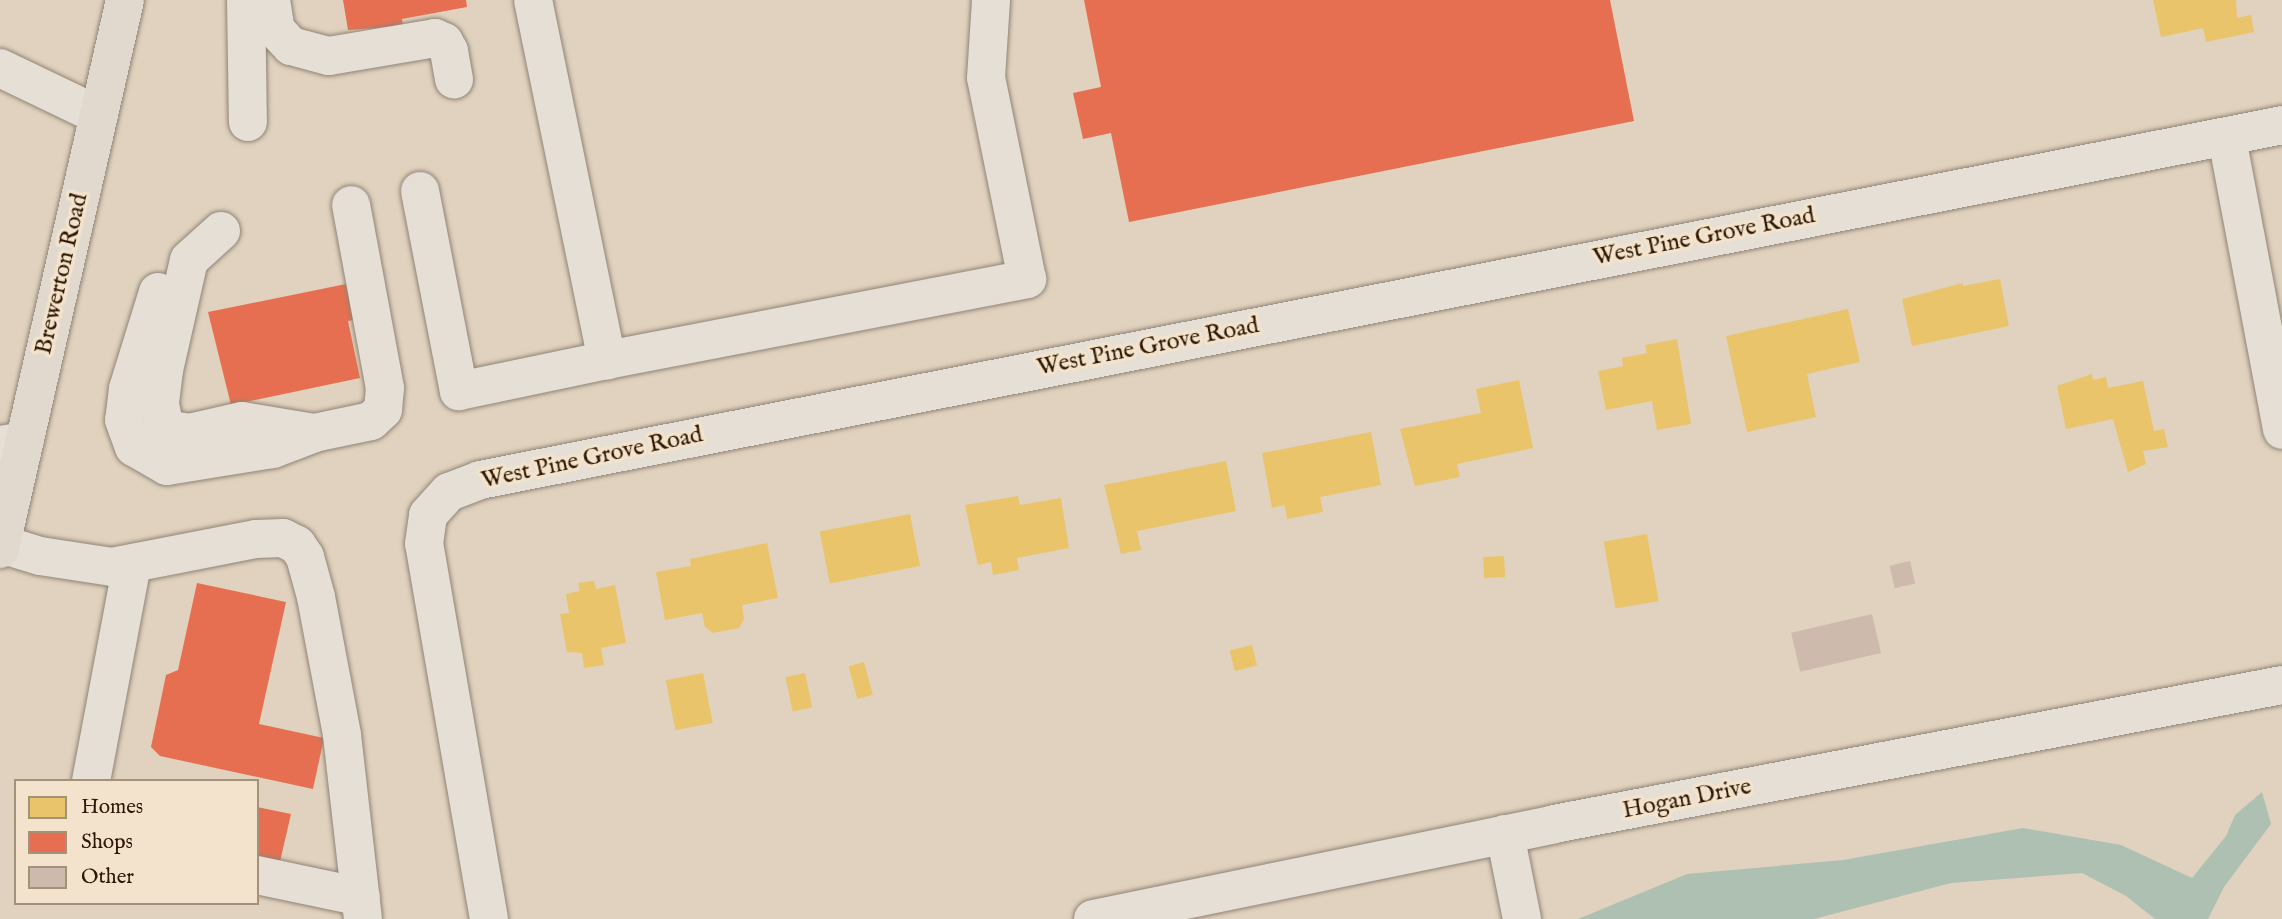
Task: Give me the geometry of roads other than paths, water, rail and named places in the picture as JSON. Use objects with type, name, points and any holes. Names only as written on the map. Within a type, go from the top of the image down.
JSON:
[{"type":"main road","name":"Brewerton Road","points":[[1,546],[12,443],[98,116],[125,0]]},
{"type":"street","points":[[246,0],[248,122]]},
{"type":"street","points":[[271,0],[276,30],[290,46],[329,56],[435,38],[444,41],[449,51],[454,80]]},
{"type":"street","points":[[533,0],[607,360]]},
{"type":"street","points":[[420,191],[459,391],[1027,279],[986,78],[991,0]]},
{"type":"street","points":[[0,68],[98,116]]},
{"type":"street","name":"West Pine Grove Road","points":[[489,919],[424,544],[428,514],[449,492],[480,480],[1917,194],[2227,138],[2282,125]]},
{"type":"street","points":[[2227,138],[2282,430]]},
{"type":"street","points":[[221,231],[188,260],[164,370],[160,404],[165,429],[189,433],[242,421],[314,433],[371,421],[383,410],[385,388],[351,205]]},
{"type":"street","points":[[1,546],[85,565],[132,564],[256,539],[283,538],[306,557],[342,735],[362,908],[259,875]]},
{"type":"street","points":[[91,779],[132,564]]},
{"type":"street","name":"Hogan Drive","points":[[1093,919],[1506,834],[2282,685]]},
{"type":"street","points":[[1506,834],[1521,919]]}]
